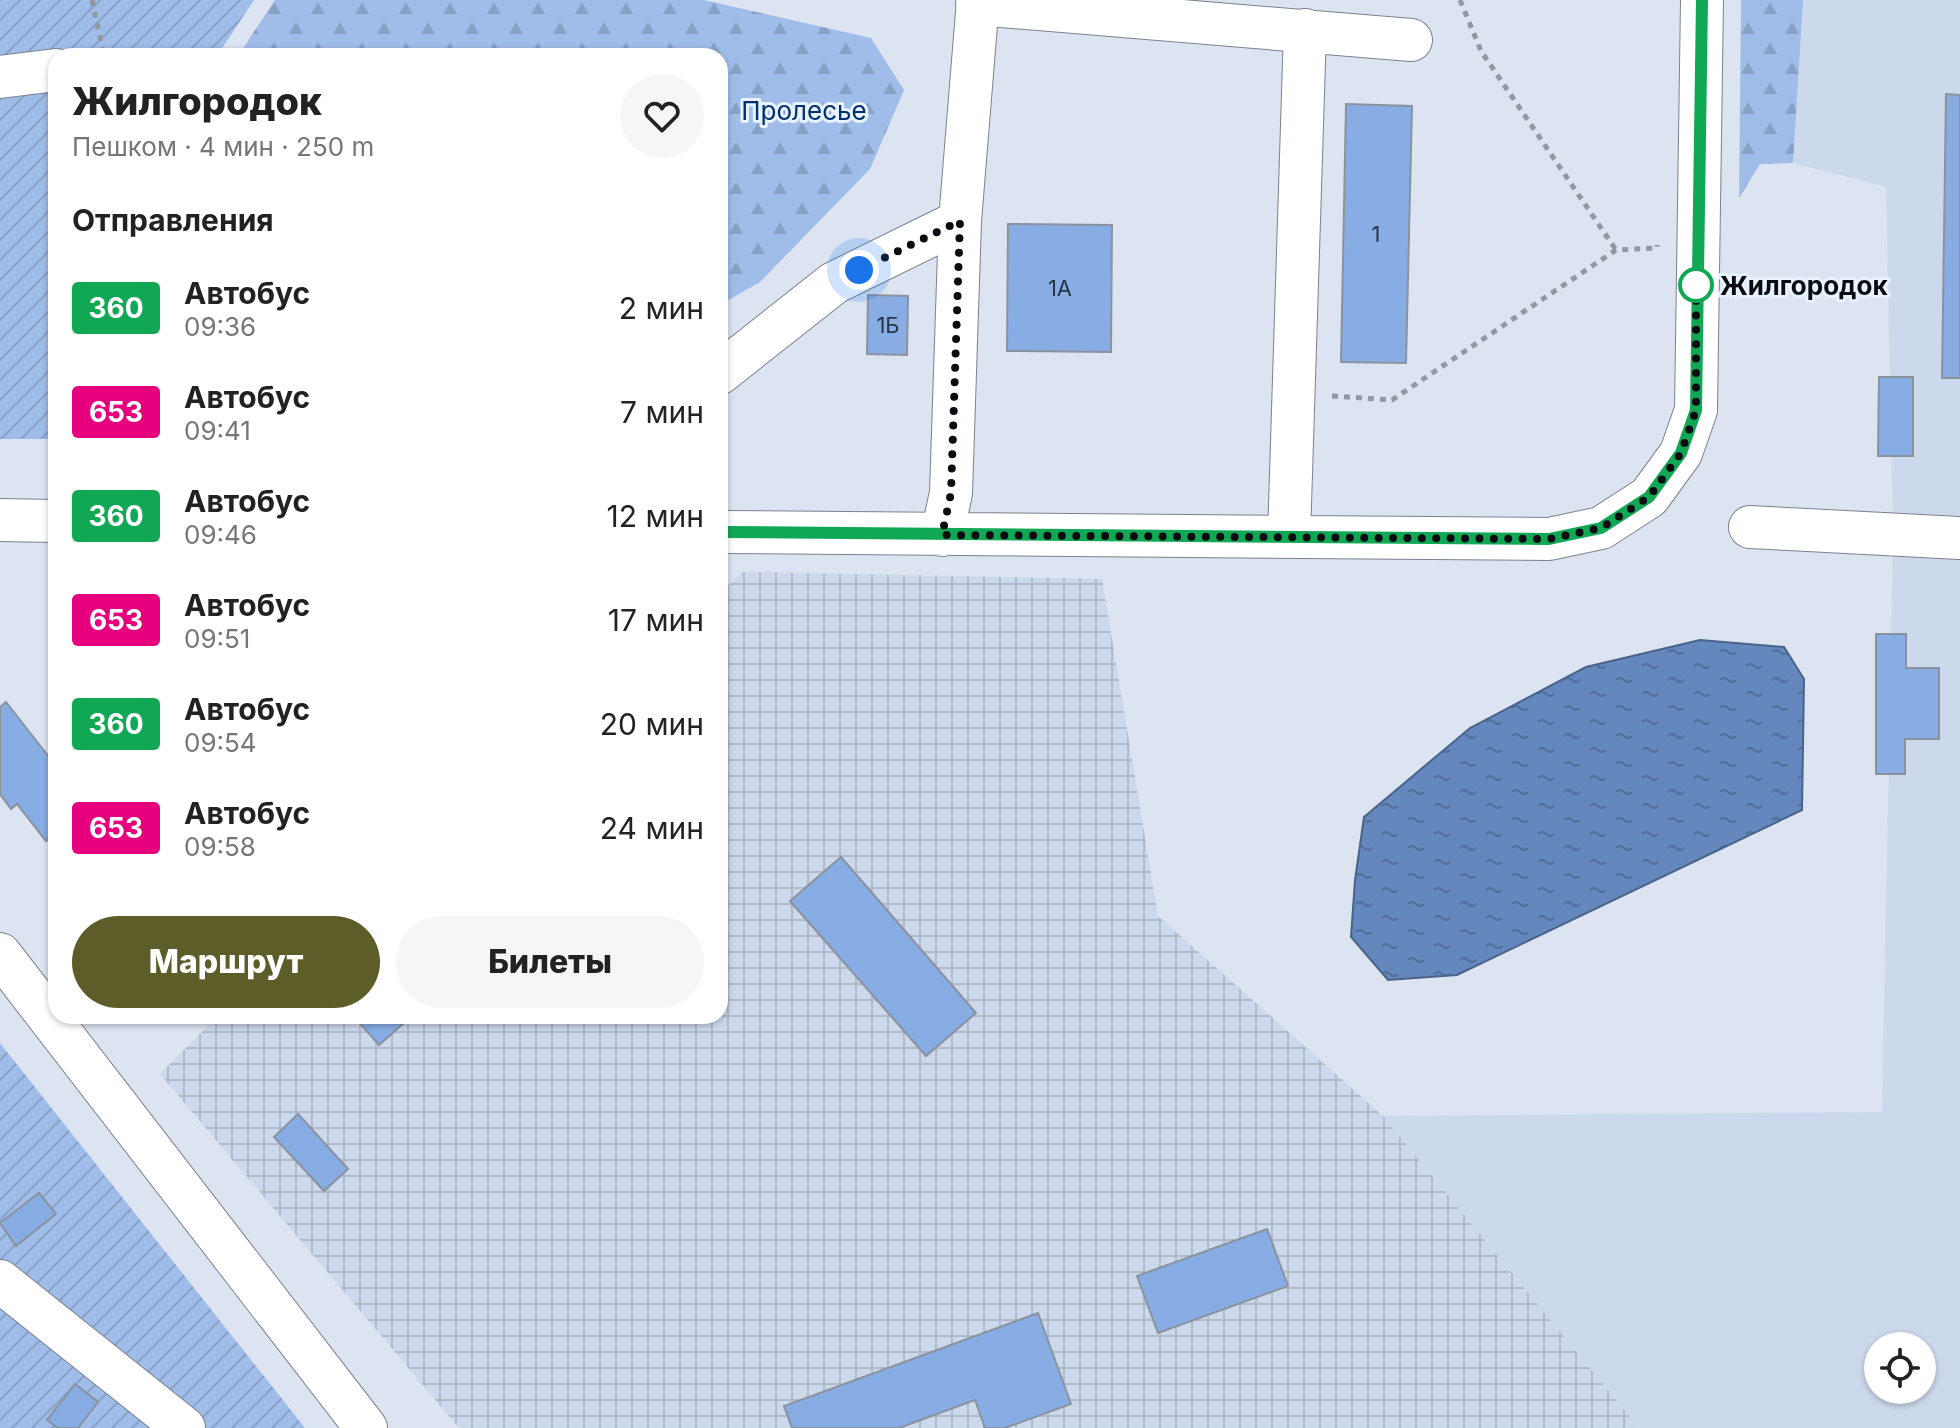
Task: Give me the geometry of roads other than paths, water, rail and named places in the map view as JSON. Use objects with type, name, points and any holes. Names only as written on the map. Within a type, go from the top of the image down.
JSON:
[{"type":"street","points":[[728,532],[1549,539],[1601,528],[1649,497],[1681,453],[1696,410],[1702,0]]},
{"type":"street","points":[[942,535],[951,493],[960,221],[978,2],[1411,40]]},
{"type":"street","points":[[1289,537],[1305,30]]},
{"type":"street","points":[[0,77],[48,71]]},
{"type":"street","points":[[728,367],[834,283],[960,221]]},
{"type":"street","points":[[0,520],[48,521]]},
{"type":"street","points":[[1750,527],[1960,538]]},
{"type":"street","points":[[0,954],[48,1016]]},
{"type":"street","points":[[54,1024],[366,1428]]},
{"type":"street","points":[[0,1281],[184,1428]]},
{"type":"water","points":[[1700,640],[1784,647],[1804,679],[1802,810],[1457,975],[1388,980],[1351,937],[1364,817],[1470,728],[1586,667]]},
{"type":"place","name":"Жилгородок","points":[[1696,285]]},
{"type":"park label","name":"Пролесье","points":[[804,110]]}]
